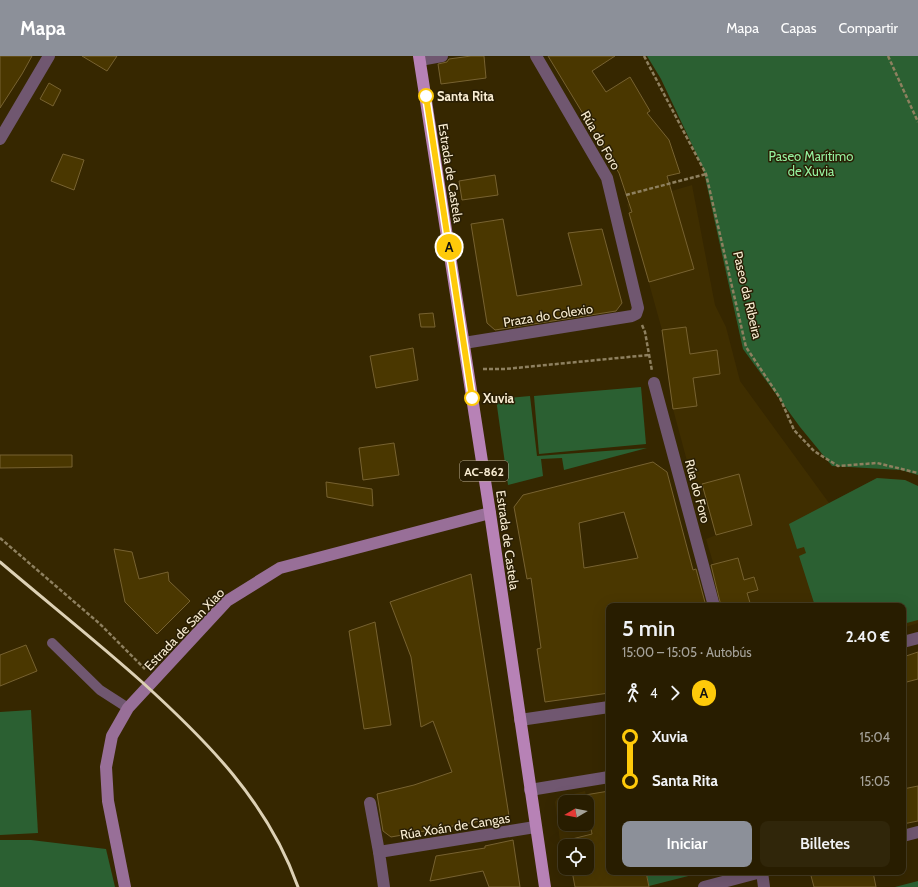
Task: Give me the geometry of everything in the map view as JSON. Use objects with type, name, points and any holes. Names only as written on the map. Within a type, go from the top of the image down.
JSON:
[{"type":"main road","name":"Estrada de Castela","points":[[420,58],[490,513],[545,887]]},
{"type":"street","points":[[0,139],[49,56]]},
{"type":"street","points":[[420,58],[442,56]]},
{"type":"street","name":"Rúa do Foro","points":[[536,56],[608,178],[638,308],[636,314]]},
{"type":"street","name":"Praza do Colexio","points":[[464,343],[636,314]]},
{"type":"street","name":"Rúa do Foro","points":[[654,383],[713,603]]},
{"type":"street","name":"Estrada de San Xiao","points":[[125,887],[108,801],[106,767],[112,736],[128,708],[227,602],[280,568],[490,513]]},
{"type":"street","points":[[906,641],[918,638]]},
{"type":"street","points":[[520,720],[606,707]]},
{"type":"street","points":[[530,790],[606,777]]},
{"type":"street","points":[[370,803],[384,887]]},
{"type":"street","name":"Rúa Xoán de Cangas","points":[[379,852],[535,827]]},
{"type":"street","points":[[906,835],[918,832]]},
{"type":"street","points":[[704,887],[750,875]]},
{"type":"street","points":[[762,875],[764,887]]},
{"type":"lane","points":[[52,643],[100,690],[128,708]]},
{"type":"path","name":"Paseo da Ribeira","points":[[644,56],[706,174],[746,347],[780,398],[794,430],[814,450],[838,466],[878,464],[918,473]]},
{"type":"path","points":[[888,56],[918,122]]},
{"type":"path","points":[[612,199],[706,174]]},
{"type":"path","points":[[636,314],[645,332],[654,383]]},
{"type":"path","points":[[483,369],[506,369],[650,355]]},
{"type":"path","points":[[0,538],[100,624],[156,679]]},
{"type":"shaded area","points":[[692,185],[715,305],[726,327],[740,381],[829,503],[877,478],[905,480],[918,486],[918,623],[906,627],[906,603],[725,603],[706,539],[716,535],[702,484],[694,487],[673,409],[662,330],[627,204]]},
{"type":"shaded area","points":[[585,791],[586,795],[569,795]]},
{"type":"shaded area","points":[[558,798],[558,826],[555,802]]},
{"type":"shaded area","points":[[594,799],[600,831],[571,839],[560,839],[559,831],[594,831]]},
{"type":"green space","name":"Paseo Marítimo de Xuvia","points":[[647,56],[918,56],[918,475],[901,470],[832,466],[800,427],[743,349],[703,168],[661,79]]},
{"type":"green space","points":[[641,387],[646,444],[539,454],[534,396]]},
{"type":"green space","points":[[530,396],[537,456],[647,448],[564,470],[562,458],[541,459],[543,476],[508,485],[496,399]]},
{"type":"green space","points":[[877,478],[905,480],[918,486],[918,620],[906,623],[906,603],[814,603],[799,556],[806,553],[804,547],[797,549],[789,524]]},
{"type":"green space","points":[[31,710],[38,833],[0,835],[0,712]]},
{"type":"green space","points":[[0,840],[31,840],[106,849],[115,887],[0,887]]},
{"type":"green space","points":[[647,875],[692,875],[649,886]]},
{"type":"green space","points":[[918,881],[918,887],[895,887]]},
{"type":"building","points":[[0,56],[32,56],[0,108]]},
{"type":"building","points":[[82,56],[117,56],[107,71]]},
{"type":"building","points":[[484,56],[486,78],[441,84],[438,64],[447,62],[449,59]]},
{"type":"building","points":[[548,56],[615,56],[592,71],[606,92],[630,77],[650,111],[647,113],[669,140],[680,173],[667,176],[694,269],[649,282],[629,213],[632,212],[619,173]]},
{"type":"building","points":[[49,83],[61,90],[53,106],[40,99]]},
{"type":"building","points":[[63,154],[84,160],[74,190],[51,181]]},
{"type":"building","points":[[495,175],[498,195],[462,200],[459,181]]},
{"type":"building","points":[[503,219],[517,296],[582,285],[568,233],[602,229],[622,303],[616,311],[495,330],[487,323],[471,224]]},
{"type":"building","points":[[433,313],[435,327],[421,327],[419,314]]},
{"type":"building","points":[[686,327],[690,354],[717,350],[720,374],[693,378],[697,406],[673,409],[662,330]]},
{"type":"building","points":[[413,348],[418,380],[376,388],[370,356]]},
{"type":"building","points":[[394,443],[399,475],[363,480],[359,448]]},
{"type":"building","points":[[0,455],[72,455],[72,467],[0,468]]},
{"type":"building","points":[[653,462],[667,472],[693,570],[696,569],[705,603],[606,603],[606,693],[545,702],[537,649],[541,648],[531,578],[527,579],[514,507],[523,495]],"holes":[[[624,512],[638,558],[584,568],[579,523]]]},
{"type":"building","points":[[739,474],[752,525],[716,535],[702,484]]},
{"type":"building","points":[[326,482],[372,489],[373,506],[327,497]]},
{"type":"building","points":[[114,549],[132,552],[139,579],[168,572],[169,581],[190,601],[157,634],[125,602]]},
{"type":"building","points":[[738,558],[744,580],[754,577],[758,590],[747,593],[750,603],[720,603],[711,565]]},
{"type":"building","points":[[471,574],[509,816],[391,837],[383,831],[377,794],[414,785],[452,772],[433,721],[421,727],[411,657],[390,602]]},
{"type":"building","points":[[375,622],[391,725],[364,729],[349,631]]},
{"type":"building","points":[[26,645],[37,671],[0,686],[0,655]]},
{"type":"building","points":[[918,652],[918,679],[906,682],[906,656]]},
{"type":"building","points":[[918,786],[918,821],[906,823],[906,788]]},
{"type":"building","points":[[606,792],[606,875],[647,875],[649,887],[575,887],[573,875],[594,875],[594,839],[572,839],[592,834],[591,831],[594,831],[594,795],[585,795]]},
{"type":"building","points":[[513,840],[520,887],[489,887],[483,871],[430,881],[436,856],[485,848],[485,846]]},
{"type":"building","points":[[811,875],[874,875],[876,887],[814,887]]},
{"type":"railway","points":[[0,562],[142,682],[212,750],[253,800],[270,827],[285,856],[298,887]]},
{"type":"bus line","name":"A","points":[[426,96],[472,398]]},
{"type":"place","name":"Santa Rita","points":[[426,96]]},
{"type":"place","name":"Xuvia","points":[[472,398]]}]
